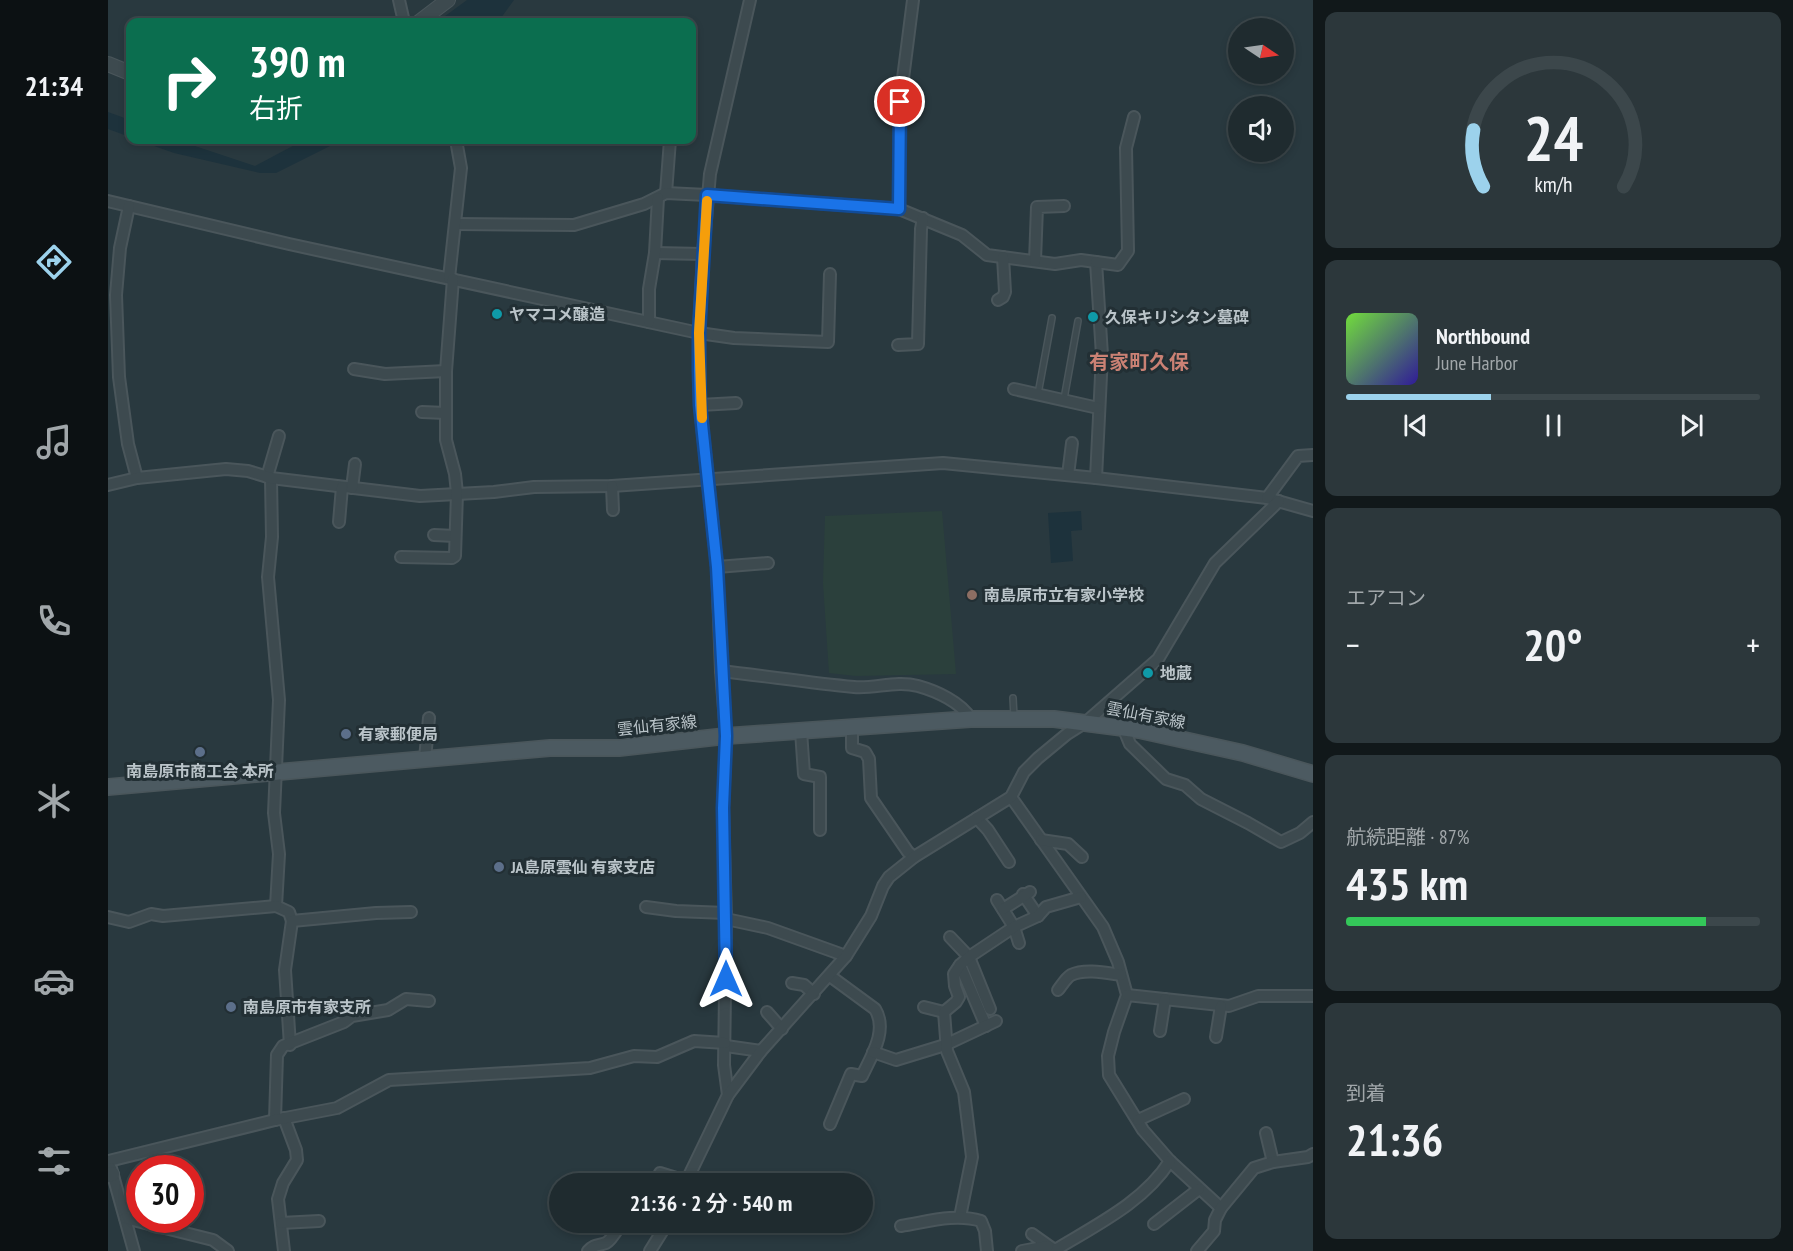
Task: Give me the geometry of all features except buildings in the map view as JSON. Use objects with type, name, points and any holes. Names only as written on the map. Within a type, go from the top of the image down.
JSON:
[{"type":"main road","name":"雲仙有家線","points":[[108,787],[550,748],[619,748],[726,736],[971,719],[1086,722],[1243,753],[1313,774]]},
{"type":"street","points":[[399,0],[403,18]]},
{"type":"street","points":[[424,18],[448,0]]},
{"type":"street","points":[[728,1095],[725,1076],[726,916],[723,808],[726,736],[717,567],[700,405],[699,333],[710,174],[750,0]]},
{"type":"street","points":[[899,209],[900,102],[913,0]]},
{"type":"street","points":[[108,64],[126,71]]},
{"type":"street","points":[[456,224],[574,225],[621,212],[662,196],[707,195],[899,209],[962,235],[987,255],[1055,264],[1081,260],[1118,265],[1128,250],[1126,148],[1134,117]]},
{"type":"street","points":[[401,557],[452,558],[455,556],[457,493],[455,474],[446,440],[446,371],[451,278],[461,168],[457,144]]},
{"type":"street","points":[[649,322],[649,289],[669,144]]},
{"type":"street","points":[[108,201],[289,244],[699,333],[734,338],[828,342],[830,274]]},
{"type":"street","points":[[129,206],[120,248],[113,326],[128,444],[137,478]]},
{"type":"street","points":[[1035,261],[1037,207],[1064,206]]},
{"type":"street","points":[[898,345],[918,344],[923,218]]},
{"type":"street","points":[[655,253],[703,254]]},
{"type":"street","points":[[998,300],[1005,292],[1004,257]]},
{"type":"street","points":[[1096,262],[1102,355],[1096,478]]},
{"type":"street","points":[[354,369],[386,374],[446,371]]},
{"type":"street","points":[[1014,389],[1098,408]]},
{"type":"street","points":[[700,405],[736,403]]},
{"type":"street","points":[[422,412],[446,413]]},
{"type":"street","points":[[276,906],[279,854],[274,813],[279,700],[268,577],[272,537],[269,477],[279,436]]},
{"type":"street","points":[[1068,475],[1071,443]]},
{"type":"street","points":[[1267,498],[1298,456],[1313,455]]},
{"type":"street","points":[[108,485],[137,478],[226,469],[248,471],[269,477],[420,496],[494,492],[534,487],[612,486],[943,463],[1267,498],[1313,511]]},
{"type":"street","points":[[339,522],[355,464]]},
{"type":"street","points":[[612,486],[613,510]]},
{"type":"street","points":[[690,1173],[728,1095],[761,1051],[846,956],[871,916],[889,877],[914,857],[1011,797],[1024,772],[1038,758],[1086,722],[1158,659],[1215,563],[1279,501]]},
{"type":"street","points":[[434,535],[455,536]]},
{"type":"street","points":[[717,567],[768,563]]},
{"type":"street","points":[[722,671],[857,687],[914,685],[952,701],[966,711],[971,719]]},
{"type":"street","points":[[425,758],[429,718]]},
{"type":"street","points":[[852,728],[852,747],[865,752],[869,759],[871,798],[908,852],[914,857]]},
{"type":"street","points":[[1123,728],[1130,744],[1166,779],[1185,785],[1201,799],[1281,842],[1300,833],[1313,822]]},
{"type":"street","points":[[801,731],[804,774],[820,777],[820,830]]},
{"type":"street","points":[[1011,797],[1103,927],[1121,975],[1127,995],[1108,1056],[1109,1075],[1143,1130],[1170,1161],[1221,1208]]},
{"type":"street","points":[[977,818],[988,830],[1009,862]]},
{"type":"street","points":[[1041,840],[1068,844],[1082,857]]},
{"type":"street","points":[[1019,943],[1014,927],[1000,904],[1026,893],[1038,916]]},
{"type":"street","points":[[944,1012],[959,997],[954,974],[964,961],[1014,927],[1038,916],[1046,908],[1081,897]]},
{"type":"street","points":[[108,917],[129,922],[151,914],[163,916],[276,906],[289,912],[292,921],[285,970],[290,1045]]},
{"type":"street","points":[[646,907],[726,916],[768,928],[846,956]]},
{"type":"street","points":[[292,921],[411,912]]},
{"type":"street","points":[[950,937],[990,1010]]},
{"type":"street","points":[[964,961],[986,1026]]},
{"type":"street","points":[[1058,990],[1068,978],[1078,973],[1100,972],[1121,975]]},
{"type":"street","points":[[830,976],[874,1009],[879,1016],[880,1036],[862,1076],[851,1074],[830,1124]]},
{"type":"street","points":[[792,983],[804,985],[814,994]]},
{"type":"street","points":[[1127,995],[1221,1006],[1234,1005],[1258,996],[1313,996]]},
{"type":"street","points":[[284,1251],[278,1199],[283,1183],[297,1160],[296,1150],[280,1119],[277,1055],[283,1046],[344,1022],[352,1016],[388,1010],[406,999],[429,1001]]},
{"type":"street","points":[[1160,1031],[1165,999]]},
{"type":"street","points":[[1216,1037],[1221,1006]]},
{"type":"street","points":[[924,1007],[944,1012]]},
{"type":"street","points":[[767,1012],[782,1029]]},
{"type":"street","points":[[944,1012],[945,1045],[964,1092],[972,1157],[960,1217]]},
{"type":"street","points":[[873,1053],[896,1059],[945,1045],[996,1021]]},
{"type":"street","points":[[134,1251],[109,1166],[280,1119],[337,1108],[389,1080],[590,1068],[634,1056],[657,1057],[694,1041],[761,1051]]},
{"type":"street","points":[[1138,1120],[1184,1099]]},
{"type":"street","points":[[1266,1133],[1273,1162]]},
{"type":"street","points":[[1197,1251],[1214,1231],[1215,1220],[1221,1208],[1254,1168],[1313,1154]]},
{"type":"street","points":[[1022,1251],[1053,1249],[1100,1224],[1141,1195],[1162,1174],[1170,1161]]},
{"type":"street","points":[[1154,1224],[1199,1189]]},
{"type":"street","points":[[901,1226],[960,1217],[981,1221],[985,1231],[987,1251]]},
{"type":"street","points":[[125,1218],[213,1239],[228,1251]]},
{"type":"street","points":[[281,1223],[319,1221]]},
{"type":"street","points":[[588,1251],[597,1244],[606,1243],[614,1233]]},
{"type":"street","points":[[650,1251],[661,1233]]},
{"type":"street","points":[[1032,1234],[1053,1249]]},
{"type":"lane","points":[[1038,394],[1052,318]]},
{"type":"lane","points":[[1064,400],[1078,321]]},
{"type":"lane","points":[[1012,698],[1014,719]]},
{"type":"green space","points":[[942,511],[956,674],[856,676],[829,673],[823,583],[825,516]]},
{"type":"water","points":[[467,0],[514,0],[501,18],[442,18]]},
{"type":"water","points":[[108,112],[126,119],[126,136],[108,129]]},
{"type":"water","points":[[148,144],[189,144],[255,166],[296,144],[334,144],[276,173],[260,173],[174,153]]},
{"type":"water","points":[[1081,511],[1082,530],[1071,531],[1073,561],[1051,563],[1048,513]]},
{"type":"slow traffic","points":[[702,418],[699,333],[707,201]]},
{"type":"place","name":"ヤマコメ醸造","points":[[497,314]]},
{"type":"place","name":"久保キリシタン墓碑","points":[[1093,317]]},
{"type":"place","name":"南島原市立有家小学校","points":[[972,595]]},
{"type":"place","name":"地蔵","points":[[1148,673]]},
{"type":"place","name":"有家郵便局","points":[[346,734]]},
{"type":"place","name":"南島原市商工会 本所","points":[[200,752]]},
{"type":"place","name":"JA島原雲仙 有家支店","points":[[499,867]]},
{"type":"place","name":"南島原市有家支所","points":[[231,1007]]},
{"type":"district","name":"有家町久保","points":[[1139,362]]},
{"type":"route","points":[[726,979],[723,808],[726,736],[717,567],[700,405],[699,369],[707,195],[899,209],[900,102]]}]
